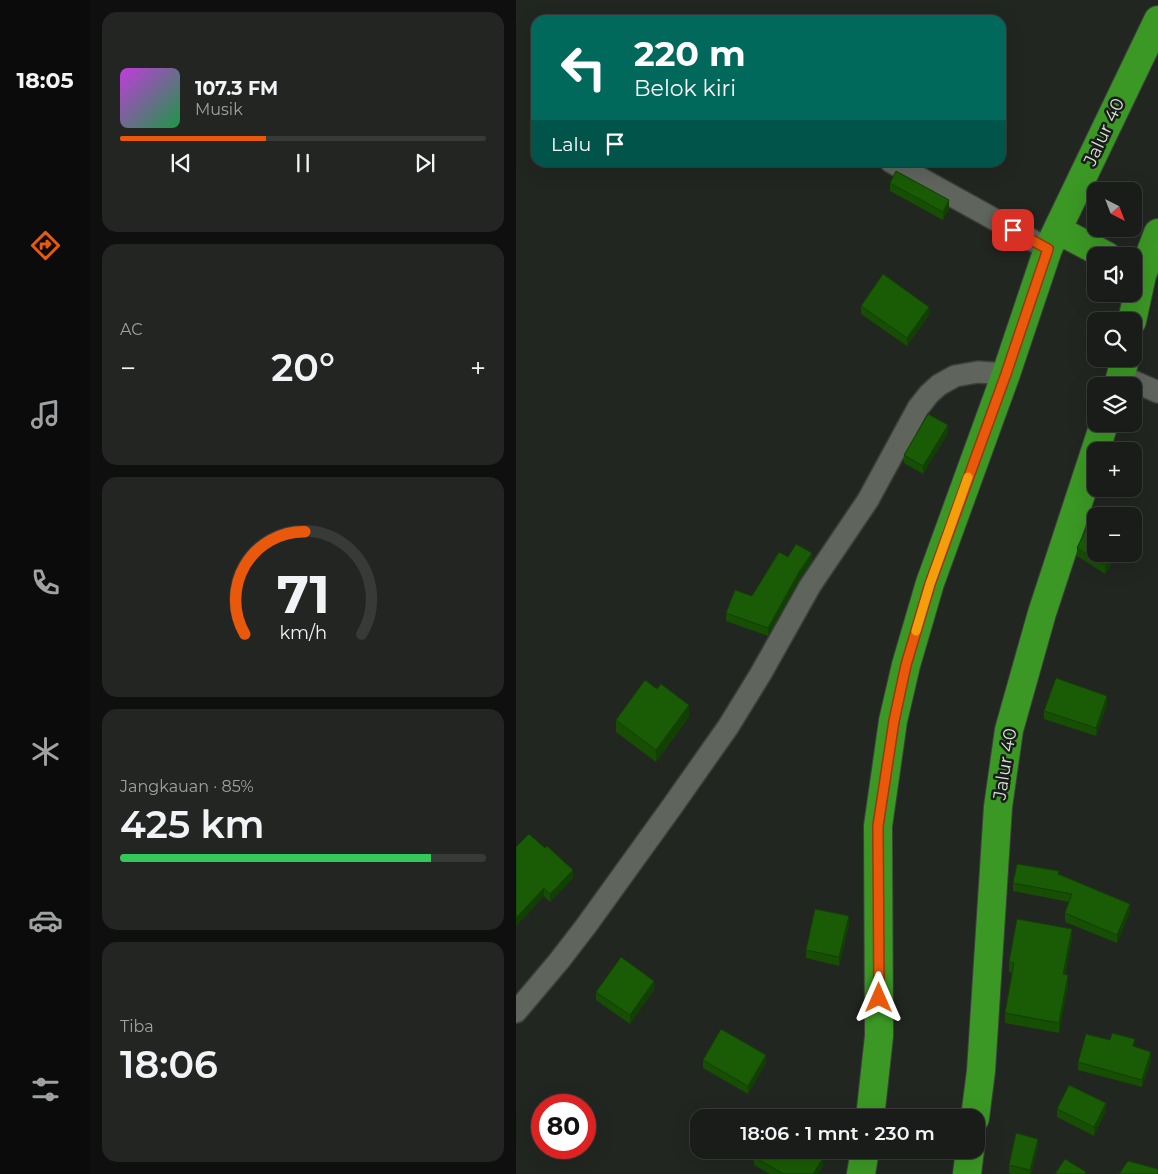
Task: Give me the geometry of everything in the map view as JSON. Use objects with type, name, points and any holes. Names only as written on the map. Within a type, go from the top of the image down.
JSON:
[{"type":"highway","name":"Jalur 40","points":[[871,1109],[879,1036],[878,826],[894,721],[906,665],[930,584],[1053,240],[1158,20]]},
{"type":"highway","points":[[1142,265],[1158,234]]},
{"type":"highway","points":[[1053,240],[1087,250]]},
{"type":"highway","name":"Jalur 40","points":[[976,1109],[981,1072],[998,807],[1009,730],[1042,613],[1101,432]]},
{"type":"highway","points":[[861,1174],[864,1159]]},
{"type":"highway","points":[[967,1174],[969,1159]]},
{"type":"street","points":[[901,167],[1053,240]]},
{"type":"street","points":[[516,1012],[580,933],[728,727],[760,675],[810,586],[868,500],[918,408],[939,385],[955,376],[978,372],[1006,374]]},
{"type":"street","points":[[1121,374],[1158,392]]},
{"type":"building","points":[[896,171],[949,200],[943,212],[890,183]]},
{"type":"building","points":[[883,274],[929,307],[907,338],[861,306]]},
{"type":"building","points":[[928,414],[948,425],[923,466],[904,455]]},
{"type":"building","points":[[1086,529],[1087,554],[1077,548]]},
{"type":"building","points":[[796,544],[812,553],[799,572],[768,628],[726,613],[735,590],[752,596],[779,552],[788,557]]},
{"type":"building","points":[[1056,678],[1107,696],[1096,728],[1044,711]]},
{"type":"building","points":[[645,680],[657,689],[661,684],[689,705],[656,750],[616,720]]},
{"type":"building","points":[[529,834],[545,848],[547,846],[573,870],[550,894],[544,888],[516,918],[516,847]]},
{"type":"building","points":[[1017,864],[1059,871],[1058,874],[1130,904],[1117,935],[1065,913],[1072,894],[1013,883]]},
{"type":"building","points":[[815,909],[849,916],[839,957],[806,950]]},
{"type":"building","points":[[1017,919],[1072,929],[1063,974],[1068,975],[1059,1023],[1005,1013],[1014,963],[1009,962]]},
{"type":"building","points":[[621,957],[654,981],[630,1015],[596,992]]},
{"type":"building","points":[[721,1029],[766,1055],[748,1086],[703,1060]]},
{"type":"building","points":[[1112,1033],[1135,1039],[1133,1046],[1151,1052],[1142,1080],[1078,1062],[1086,1034],[1110,1040]]},
{"type":"building","points":[[1069,1085],[1106,1103],[1094,1127],[1057,1109]]},
{"type":"building","points":[[1016,1133],[1038,1139],[1030,1170],[1009,1165]]},
{"type":"building","points":[[758,1159],[822,1159],[813,1174],[784,1174]]},
{"type":"building","points":[[1065,1159],[1086,1172],[1085,1174],[1055,1174]]},
{"type":"building","points":[[1128,1161],[1158,1169],[1158,1174],[1119,1174]]},
{"type":"slow traffic","points":[[916,631],[930,584],[968,477]]},
{"type":"route","points":[[879,998],[878,826],[894,721],[906,665],[930,584],[1006,374],[1048,249],[1013,230]]}]
